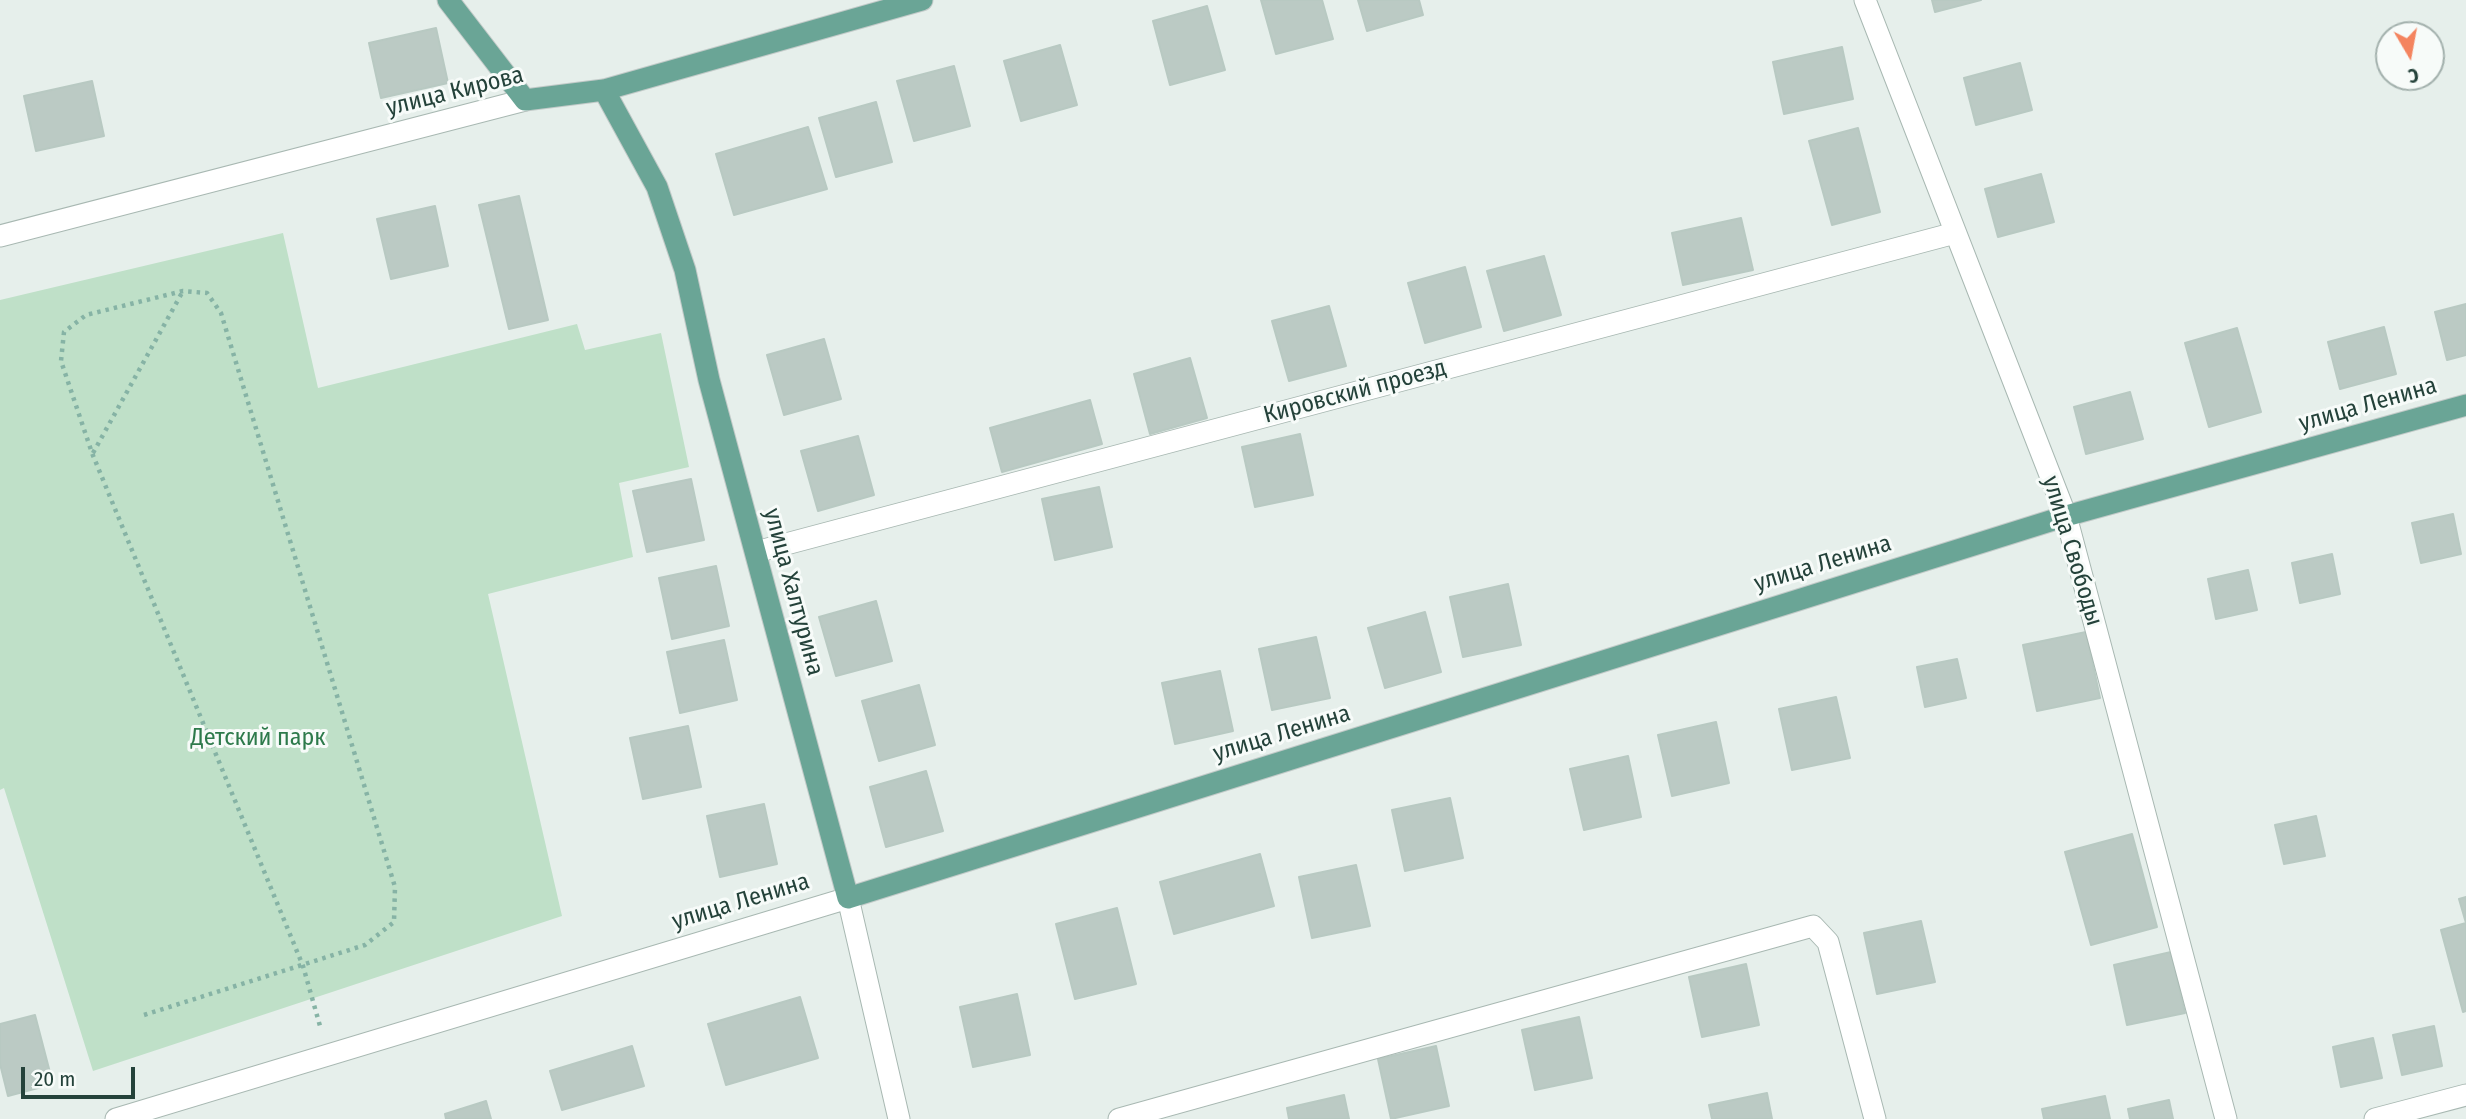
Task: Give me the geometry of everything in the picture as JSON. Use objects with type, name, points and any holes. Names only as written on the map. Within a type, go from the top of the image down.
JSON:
[{"type":"main road","points":[[447,0],[525,100]]},
{"type":"main road","name":"улица Кирова","points":[[525,100],[604,90],[922,0]]},
{"type":"main road","name":"улица Халтурина","points":[[604,90],[657,187],[685,270],[709,380],[848,898]]},
{"type":"main road","name":"улица Ленина","points":[[848,898],[2066,516],[2466,405]]},
{"type":"street","name":"улица Свободы","points":[[1864,0],[2066,516],[2226,1119]]},
{"type":"street","name":"улица Кирова","points":[[0,236],[525,100]]},
{"type":"street","name":"Кировский проезд","points":[[755,552],[1955,233]]},
{"type":"street","name":"улица Ленина","points":[[116,1119],[848,898]]},
{"type":"street","name":"улица Халтурина","points":[[848,898],[899,1119]]},
{"type":"street","points":[[1119,1119],[1812,926],[1828,942],[1875,1119]]},
{"type":"street","points":[[2375,1119],[2466,1095]]},
{"type":"path","points":[[92,453],[183,291]]},
{"type":"path","points":[[144,1015],[303,966],[365,945],[394,922],[395,887],[221,313],[207,293],[183,291],[86,315],[64,332],[61,361],[92,453],[303,966],[329,1054]]},
{"type":"green space","name":"Детский парк","points":[[283,233],[318,388],[577,324],[585,350],[661,333],[689,467],[619,483],[633,557],[488,594],[562,916],[93,1071],[4,788],[0,790],[0,300]]},
{"type":"building","points":[[1261,0],[1322,0],[1333,39],[1276,54]]},
{"type":"building","points":[[1358,0],[1419,0],[1423,15],[1367,31]]},
{"type":"building","points":[[1932,0],[1981,0],[1935,12]]},
{"type":"building","points":[[1207,6],[1225,70],[1170,85],[1153,21]]},
{"type":"building","points":[[436,28],[448,83],[381,98],[369,43]]},
{"type":"building","points":[[1060,45],[1077,105],[1021,121],[1004,61]]},
{"type":"building","points":[[1842,47],[1853,99],[1784,114],[1773,62]]},
{"type":"building","points":[[2020,63],[2032,110],[1976,125],[1964,78]]},
{"type":"building","points":[[954,66],[970,126],[914,141],[897,81]]},
{"type":"building","points":[[92,81],[104,136],[36,151],[24,96]]},
{"type":"building","points":[[876,102],[892,162],[836,177],[819,118]]},
{"type":"building","points":[[808,127],[827,189],[734,215],[716,154]]},
{"type":"building","points":[[1858,128],[1880,212],[1832,225],[1809,141]]},
{"type":"building","points":[[2041,174],[2054,222],[1998,237],[1985,189]]},
{"type":"building","points":[[519,196],[548,320],[509,329],[479,205]]},
{"type":"building","points":[[435,206],[448,266],[391,279],[377,219]]},
{"type":"building","points":[[1741,218],[1753,270],[1683,285],[1672,233]]},
{"type":"building","points":[[1544,256],[1561,315],[1504,331],[1487,271]]},
{"type":"building","points":[[1465,267],[1481,327],[1425,343],[1408,283]]},
{"type":"building","points":[[2466,304],[2466,355],[2447,360],[2435,312]]},
{"type":"building","points":[[1329,306],[1346,366],[1289,381],[1272,321]]},
{"type":"building","points":[[2384,327],[2396,374],[2340,389],[2328,342]]},
{"type":"building","points":[[2237,328],[2261,412],[2209,427],[2185,343]]},
{"type":"building","points":[[824,339],[841,399],[784,415],[767,355]]},
{"type":"building","points":[[1190,358],[1207,418],[1150,434],[1134,374]]},
{"type":"building","points":[[2130,392],[2143,439],[2086,454],[2074,407]]},
{"type":"building","points":[[1090,400],[1102,444],[1002,472],[990,428]]},
{"type":"building","points":[[1300,434],[1313,495],[1255,507],[1242,447]]},
{"type":"building","points":[[858,436],[874,495],[818,511],[801,451]]},
{"type":"building","points":[[691,479],[704,540],[647,552],[633,491]]},
{"type":"building","points":[[1099,487],[1112,547],[1055,560],[1042,499]]},
{"type":"building","points":[[2453,514],[2461,554],[2421,563],[2412,523]]},
{"type":"building","points":[[2332,554],[2340,594],[2300,603],[2292,563]]},
{"type":"building","points":[[716,566],[729,626],[672,639],[659,578]]},
{"type":"building","points":[[2248,570],[2257,610],[2216,619],[2208,579]]},
{"type":"building","points":[[1508,584],[1521,645],[1463,657],[1450,597]]},
{"type":"building","points":[[876,601],[892,661],[836,676],[819,617]]},
{"type":"building","points":[[1425,612],[1441,672],[1385,688],[1368,628]]},
{"type":"building","points":[[2086,632],[2100,698],[2037,711],[2023,645]]},
{"type":"building","points":[[1316,637],[1330,698],[1272,710],[1259,649]]},
{"type":"building","points":[[724,640],[737,700],[680,713],[667,652]]},
{"type":"building","points":[[1957,659],[1966,698],[1925,707],[1917,667]]},
{"type":"building","points":[[1220,671],[1233,731],[1175,744],[1162,683]]},
{"type":"building","points":[[919,685],[935,745],[879,761],[862,701]]},
{"type":"building","points":[[1836,697],[1850,758],[1792,770],[1779,709]]},
{"type":"building","points":[[1716,722],[1729,783],[1672,796],[1658,735]]},
{"type":"building","points":[[688,726],[701,787],[643,799],[630,738]]},
{"type":"building","points":[[1628,756],[1641,817],[1584,830],[1570,769]]},
{"type":"building","points":[[926,771],[943,831],[886,847],[870,787]]},
{"type":"building","points":[[1450,798],[1463,858],[1405,871],[1392,810]]},
{"type":"building","points":[[764,804],[777,864],[720,877],[707,816]]},
{"type":"building","points":[[2316,816],[2325,856],[2284,864],[2275,825]]},
{"type":"building","points":[[2132,834],[2157,927],[2091,945],[2065,852]]},
{"type":"building","points":[[1260,854],[1274,906],[1174,934],[1160,882]]},
{"type":"building","points":[[1356,865],[1370,926],[1312,938],[1299,877]]},
{"type":"building","points":[[2466,897],[2466,923],[2459,899]]},
{"type":"building","points":[[1117,908],[1136,984],[1075,999],[1056,924]]},
{"type":"building","points":[[1921,921],[1935,982],[1877,994],[1864,933]]},
{"type":"building","points":[[2466,923],[2466,1011],[2463,1012],[2441,930]]},
{"type":"building","points":[[2171,952],[2185,1013],[2127,1025],[2114,965]]},
{"type":"building","points":[[1746,964],[1759,1025],[1702,1037],[1689,977]]},
{"type":"building","points":[[1017,994],[1030,1055],[973,1067],[960,1007]]},
{"type":"building","points":[[800,997],[818,1058],[726,1085],[708,1024]]},
{"type":"building","points":[[35,1015],[53,1084],[8,1096],[0,1064],[0,1024]]},
{"type":"building","points":[[1579,1017],[1592,1078],[1535,1090],[1522,1030]]},
{"type":"building","points":[[2434,1026],[2442,1066],[2402,1075],[2393,1035]]},
{"type":"building","points":[[2373,1038],[2382,1078],[2341,1087],[2333,1047]]},
{"type":"building","points":[[632,1046],[644,1086],[562,1110],[550,1071]]},
{"type":"building","points":[[1436,1046],[1449,1106],[1391,1119],[1378,1059]]},
{"type":"building","points":[[1767,1093],[1772,1119],[1712,1119],[1709,1105]]},
{"type":"building","points":[[1344,1095],[1349,1119],[1289,1119],[1287,1108]]},
{"type":"building","points":[[2105,1096],[2110,1119],[2044,1119],[2042,1109]]},
{"type":"building","points":[[2169,1100],[2173,1119],[2130,1119],[2128,1109]]},
{"type":"building","points":[[486,1101],[491,1119],[446,1119],[445,1114]]}]
